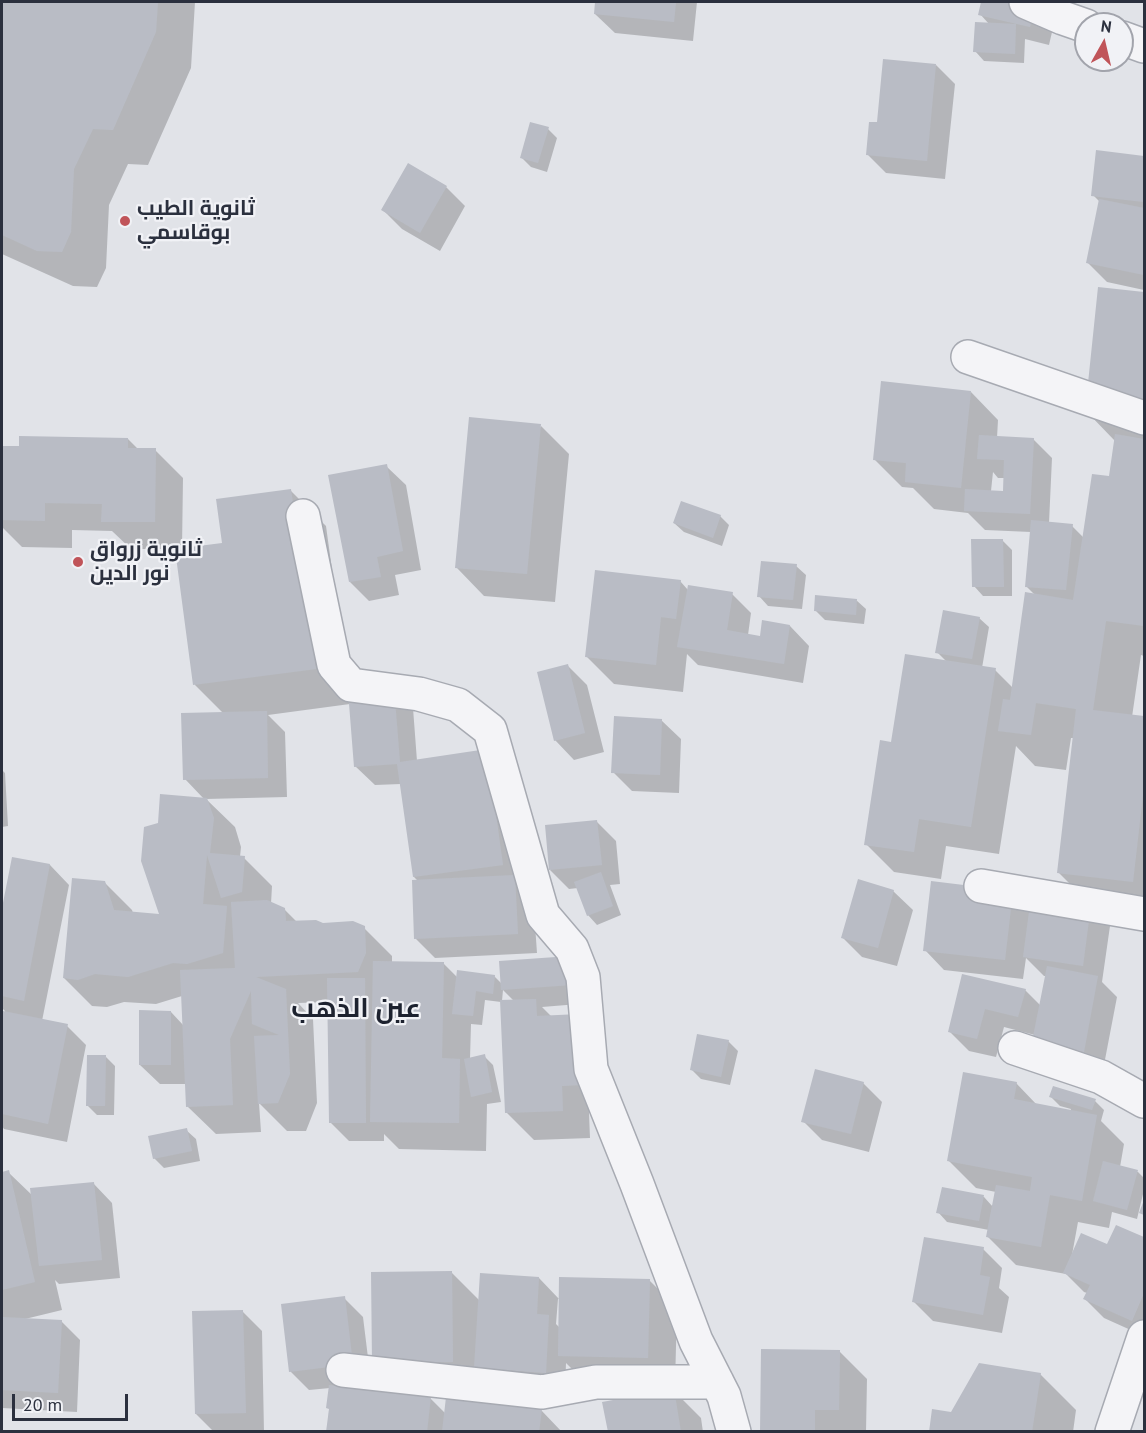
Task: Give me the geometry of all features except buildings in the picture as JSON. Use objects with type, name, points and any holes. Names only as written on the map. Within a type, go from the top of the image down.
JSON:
[{"type":"street","points":[[1026,2],[1074,22]]},
{"type":"street","points":[[968,357],[1144,418]]},
{"type":"street","points":[[303,516],[334,666],[351,685],[419,694],[458,705],[490,730],[543,915],[572,949],[583,977],[591,1069],[696,1341],[724,1396],[734,1431]]},
{"type":"street","points":[[981,886],[1144,914]]},
{"type":"street","points":[[1015,1048],[1101,1077],[1144,1101]]},
{"type":"street","points":[[1112,1431],[1144,1337]]},
{"type":"street","points":[[343,1370],[542,1392],[596,1382],[717,1382]]},
{"type":"place","name":"ثانوية الطيب بوقاسمي","points":[[125,221]]},
{"type":"place","name":"ثانوية زرواق نور الدين","points":[[78,562]]},
{"type":"district","name":"عين الذهب","points":[[356,1009]]}]
